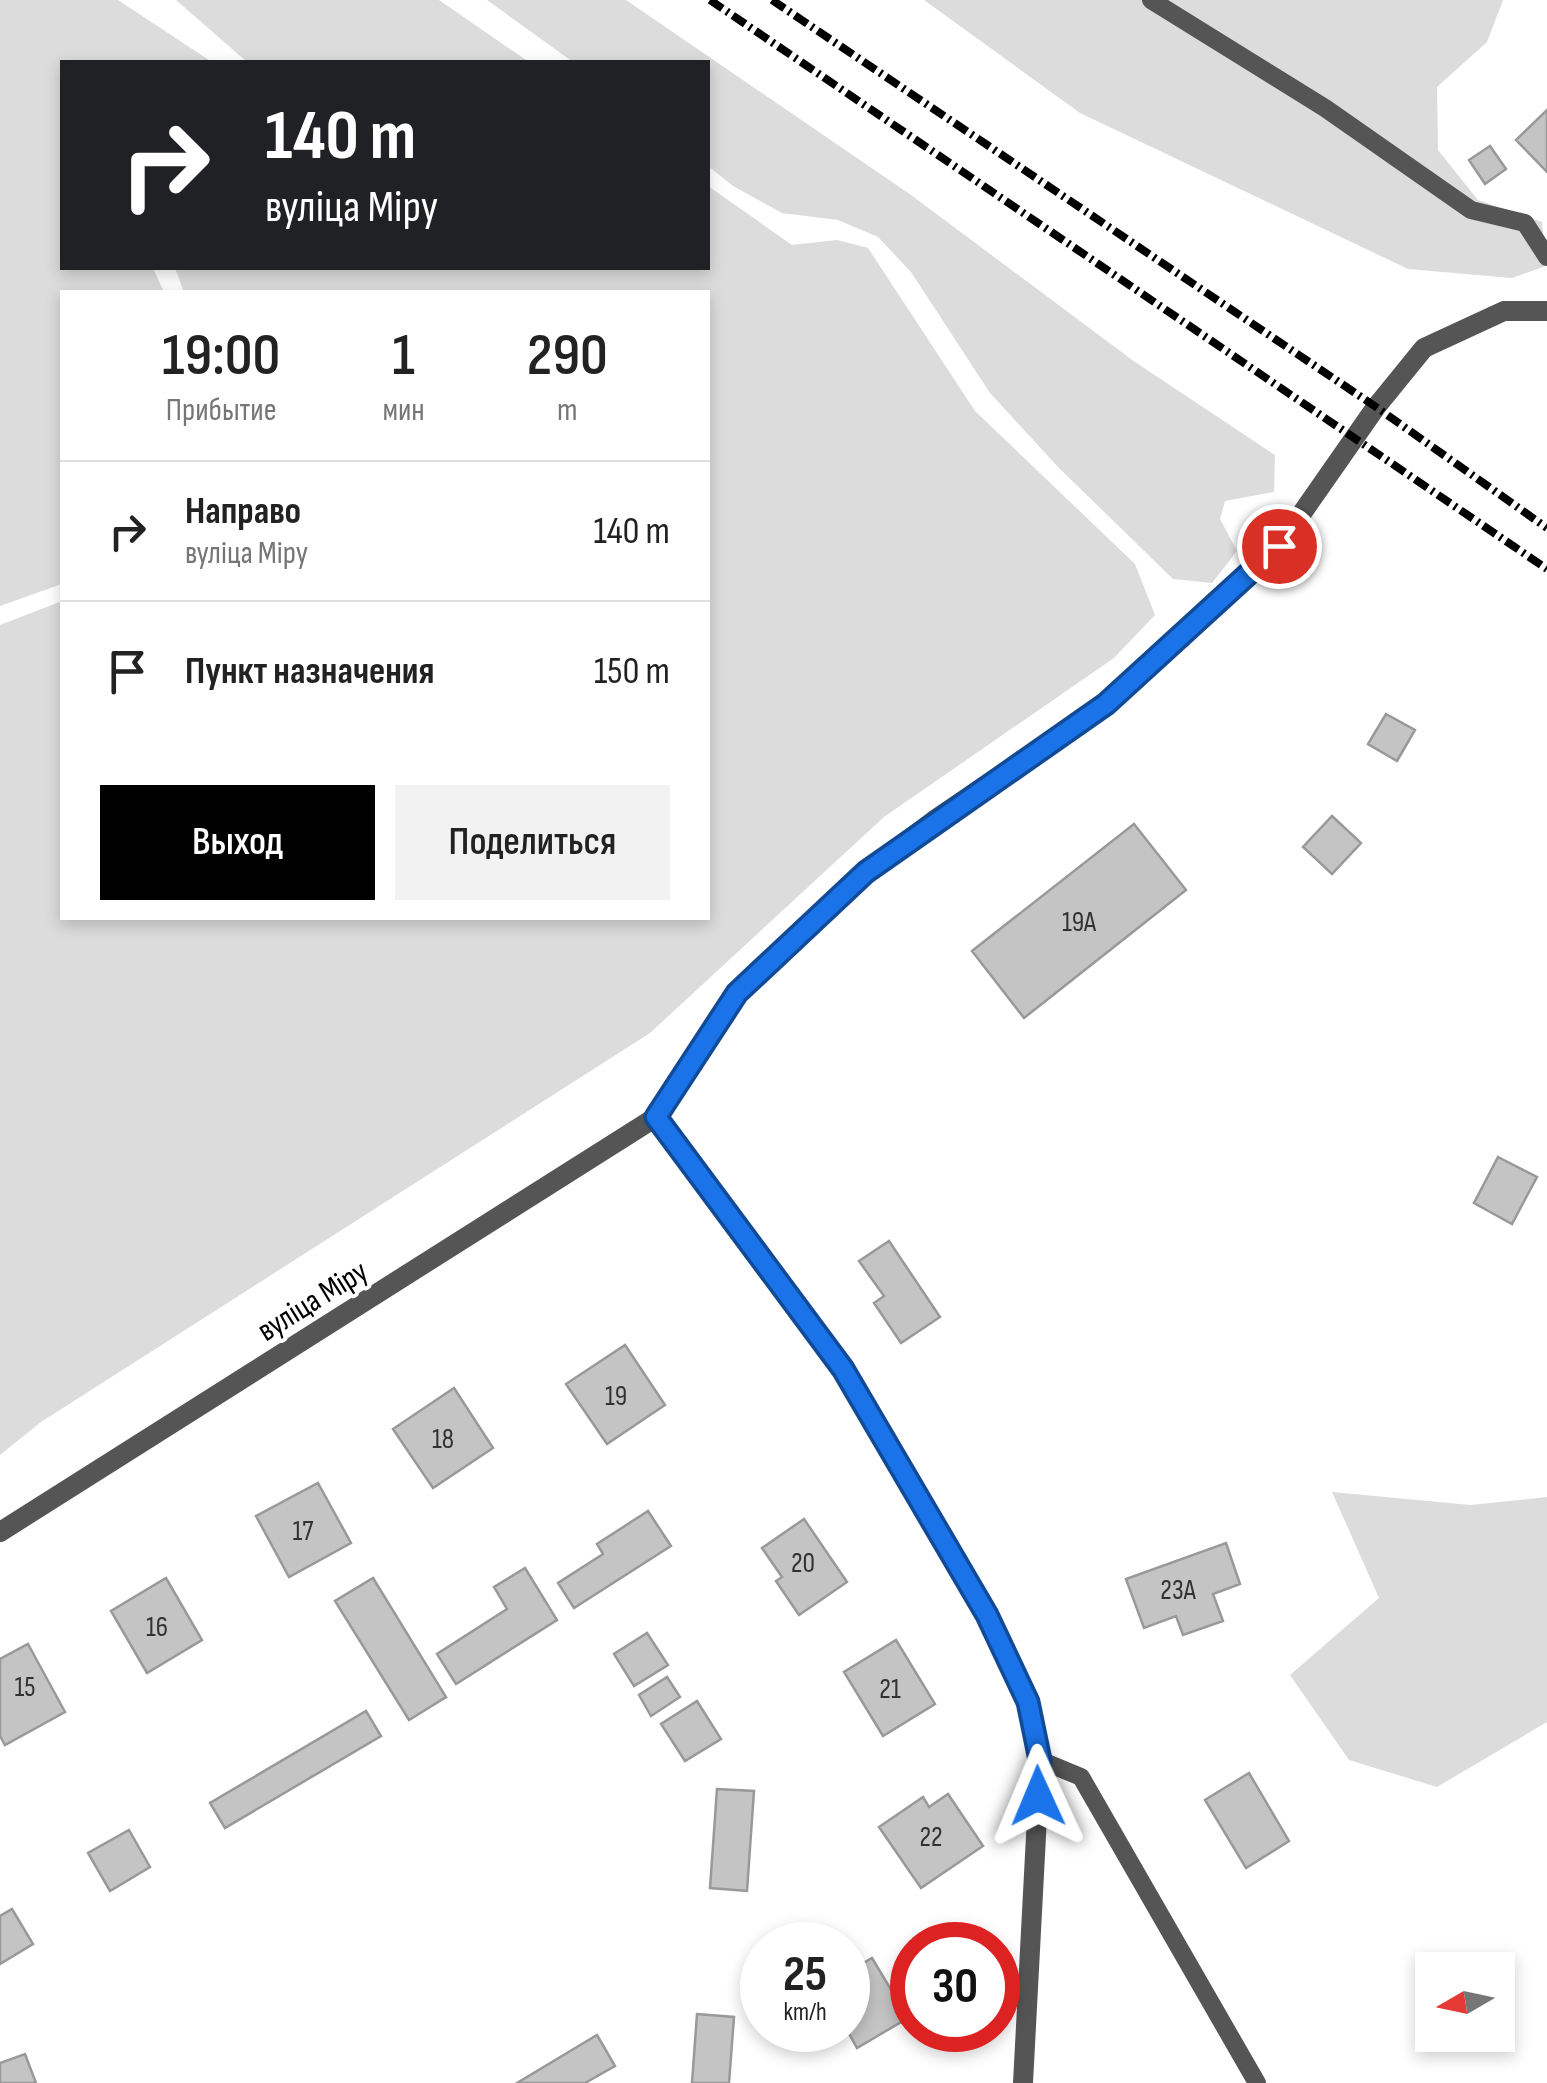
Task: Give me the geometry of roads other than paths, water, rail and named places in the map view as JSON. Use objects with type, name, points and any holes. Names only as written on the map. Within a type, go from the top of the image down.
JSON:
[{"type":"street","name":"вуліца Міру","points":[[0,1532],[656,1117],[737,993],[866,872],[1106,704],[1279,546],[1376,407],[1424,348],[1504,311],[1547,311]]},
{"type":"street","points":[[656,1117],[843,1369],[987,1615],[1028,1702],[1040,1760],[1022,2083]]},
{"type":"lane","points":[[1150,0],[1325,108],[1471,210],[1526,223],[1547,257]]},
{"type":"lane","points":[[1040,1760],[1080,1777],[1256,2083]]},
{"type":"railway","points":[[710,0],[1547,569]]},
{"type":"railway","points":[[772,0],[1376,407],[1547,528]]}]
